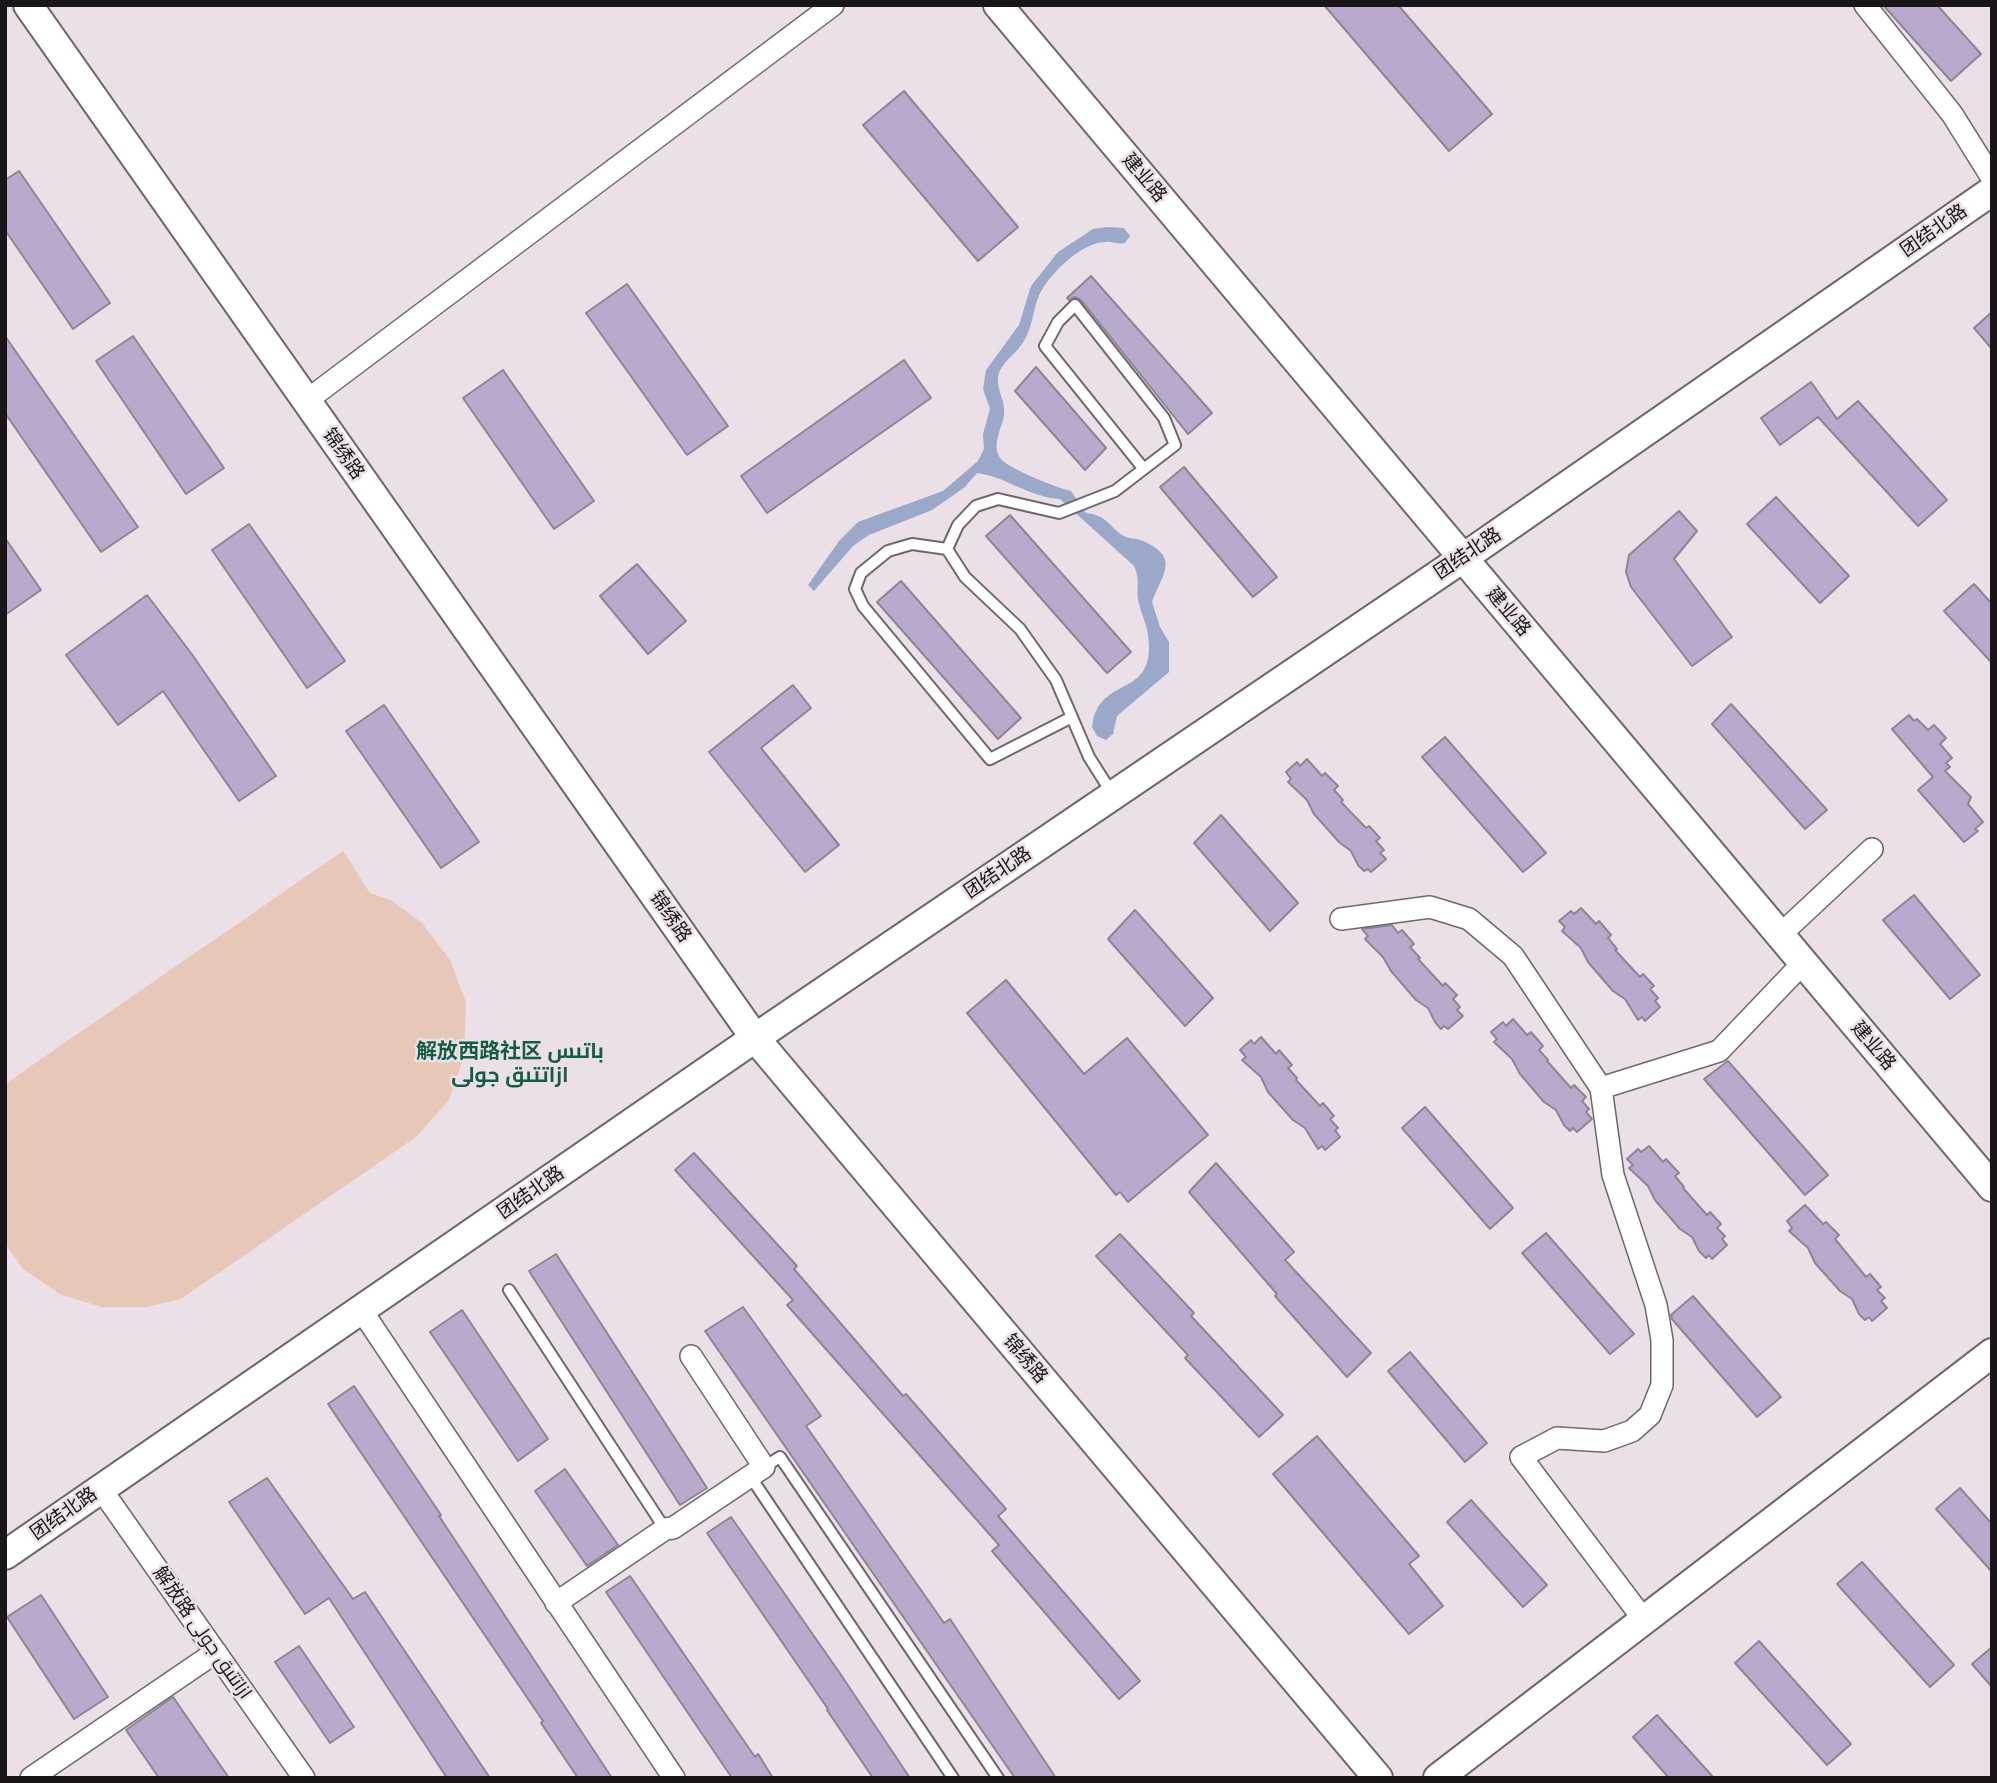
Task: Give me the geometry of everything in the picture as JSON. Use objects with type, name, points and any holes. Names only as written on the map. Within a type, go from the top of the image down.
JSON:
[{"type":"street","name":"锦绣路","points":[[28,5],[755,1038],[1378,1778]]},
{"type":"street","points":[[306,401],[833,5]]},
{"type":"street","name":"建业路","points":[[998,5],[1992,1187]]},
{"type":"street","points":[[1865,5],[1952,114],[1992,178]]},
{"type":"street","name":"团结北路","points":[[5,1555],[755,1038],[1463,558],[1992,191]]},
{"type":"street","points":[[1780,935],[1872,849]]},
{"type":"street","points":[[1341,919],[1430,907],[1469,919],[1513,956],[1601,1088],[1613,1175],[1656,1305],[1662,1340],[1662,1385],[1650,1415],[1632,1431],[1604,1441],[1557,1438],[1521,1457],[1644,1620]]},
{"type":"street","points":[[1601,1088],[1719,1051],[1803,963]]},
{"type":"street","points":[[362,1311],[674,1778]]},
{"type":"street","points":[[1438,1778],[1992,1353]]},
{"type":"street","points":[[556,1603],[665,1529],[673,1528],[757,1472],[691,1356]]},
{"type":"street","name":"解放路 ازاتتىق جولى","points":[[101,1489],[304,1778]]},
{"type":"street","points":[[31,1778],[216,1652]]},
{"type":"lane","points":[[947,549],[958,525],[976,506],[999,499],[1059,513],[1115,491],[1175,445],[1164,418],[1075,305],[1058,322],[1045,346],[1143,468]]},
{"type":"lane","points":[[1072,717],[990,759],[863,606],[855,589],[861,573],[888,551],[912,544],[947,549],[965,577],[1020,629],[1056,680],[1072,717],[1089,757],[1113,795]]},
{"type":"lane","points":[[509,1290],[665,1529]]},
{"type":"lane","points":[[953,1778],[757,1472],[780,1457],[998,1778]]},
{"type":"shaded area","points":[[343,851],[370,893],[390,900],[421,922],[450,960],[466,1002],[464,1057],[449,1100],[416,1137],[181,1299],[146,1307],[102,1307],[61,1295],[23,1269],[5,1243],[5,1084]]},
{"type":"water","points":[[1124,228],[1130,236],[1125,243],[1102,242],[1088,246],[1060,267],[1039,296],[1025,339],[1001,369],[998,383],[1004,410],[997,450],[1008,465],[1071,491],[1086,513],[1102,518],[1124,536],[1155,547],[1165,560],[1164,575],[1152,602],[1160,627],[1169,642],[1169,672],[1117,716],[1113,734],[1106,740],[1097,736],[1092,727],[1095,713],[1112,693],[1139,676],[1146,667],[1149,654],[1147,631],[1138,598],[1137,576],[1134,566],[1060,499],[1039,495],[977,473],[965,487],[932,510],[869,535],[853,546],[814,591],[808,585],[839,541],[858,522],[943,491],[978,461],[984,449],[983,434],[990,409],[983,389],[986,370],[1019,325],[1031,286],[1058,252],[1093,229]]},
{"type":"building","points":[[1324,5],[1398,5],[1492,114],[1449,151]]},
{"type":"building","points":[[1883,5],[1937,5],[1981,54],[1951,81]]},
{"type":"building","points":[[904,91],[1018,227],[978,261],[863,125]]},
{"type":"building","points":[[19,171],[110,303],[73,329],[5,230],[5,180]]},
{"type":"building","points":[[1091,276],[1212,413],[1188,434],[1081,300],[1067,298]]},
{"type":"building","points":[[627,284],[728,426],[687,455],[586,313]]},
{"type":"building","points":[[1992,312],[1992,349],[1974,328]]},
{"type":"building","points":[[5,336],[138,527],[101,552],[5,413]]},
{"type":"building","points":[[133,336],[224,468],[186,494],[96,361]]},
{"type":"building","points":[[904,360],[931,398],[767,513],[741,476]]},
{"type":"building","points":[[1036,367],[1106,448],[1085,470],[1015,391]]},
{"type":"building","points":[[503,370],[594,501],[554,529],[463,398]]},
{"type":"building","points":[[1811,382],[1837,419],[1858,401],[1947,500],[1918,526],[1818,417],[1780,445],[1761,418]]},
{"type":"building","points":[[1184,467],[1277,577],[1253,597],[1160,487]]},
{"type":"building","points":[[1776,497],[1849,576],[1820,603],[1747,524]]},
{"type":"building","points":[[1679,511],[1697,531],[1674,559],[1732,637],[1692,666],[1631,587],[1626,572],[1629,555]]},
{"type":"building","points":[[1010,515],[1131,652],[1107,673],[986,536]]},
{"type":"building","points":[[249,524],[345,661],[307,688],[212,550]]},
{"type":"building","points":[[5,538],[41,590],[5,615]]},
{"type":"building","points":[[637,564],[686,621],[648,654],[600,596]]},
{"type":"building","points":[[901,581],[1021,718],[998,739],[877,602]]},
{"type":"building","points":[[1974,584],[1992,604],[1992,663],[1944,611]]},
{"type":"building","points":[[147,595],[191,653],[276,776],[239,801],[163,691],[118,725],[66,655]]},
{"type":"building","points":[[793,685],[811,708],[761,748],[839,845],[805,872],[709,752]]},
{"type":"building","points":[[1731,704],[1827,810],[1805,829],[1712,724]]},
{"type":"building","points":[[384,705],[479,842],[441,868],[346,731]]},
{"type":"building","points":[[1909,715],[1928,730],[1934,725],[1946,738],[1940,744],[1952,758],[1946,763],[1950,767],[1945,771],[1971,797],[1968,804],[1983,822],[1975,829],[1978,831],[1964,842],[1918,790],[1933,777],[1892,729]]},
{"type":"building","points":[[1445,737],[1546,853],[1523,872],[1422,757]]},
{"type":"building","points":[[1307,759],[1322,776],[1325,773],[1338,786],[1334,790],[1343,800],[1341,802],[1366,828],[1369,826],[1380,838],[1376,841],[1384,850],[1380,853],[1386,859],[1371,872],[1368,869],[1364,871],[1358,865],[1351,851],[1339,842],[1314,814],[1307,800],[1288,782],[1291,779],[1286,772],[1297,762],[1300,766]]},
{"type":"building","points":[[1221,815],[1298,903],[1270,931],[1194,843]]},
{"type":"building","points":[[1914,895],[1980,975],[1950,999],[1883,920]]},
{"type":"building","points":[[1581,908],[1596,924],[1599,921],[1611,935],[1608,938],[1617,949],[1615,950],[1640,977],[1643,974],[1654,986],[1650,989],[1658,998],[1655,1001],[1660,1007],[1645,1021],[1642,1017],[1638,1020],[1625,999],[1613,991],[1588,962],[1581,948],[1562,931],[1565,927],[1559,921],[1571,911],[1574,914]]},
{"type":"building","points":[[1135,910],[1213,998],[1185,1026],[1108,939]]},
{"type":"building","points":[[1392,925],[1398,933],[1402,930],[1414,944],[1410,947],[1420,958],[1418,959],[1443,986],[1445,983],[1457,995],[1453,999],[1460,1007],[1457,1010],[1463,1016],[1448,1029],[1444,1026],[1441,1029],[1428,1008],[1416,1000],[1391,971],[1383,957],[1365,939],[1368,936],[1362,929]]},
{"type":"building","points":[[1006,980],[1084,1074],[1127,1038],[1208,1135],[1128,1202],[1120,1192],[1116,1195],[967,1013]]},
{"type":"building","points":[[1513,1019],[1527,1035],[1531,1032],[1543,1046],[1539,1050],[1571,1088],[1574,1085],[1586,1097],[1582,1101],[1589,1109],[1586,1112],[1592,1119],[1577,1132],[1573,1128],[1570,1131],[1564,1125],[1556,1110],[1544,1102],[1520,1074],[1512,1059],[1494,1042],[1497,1039],[1491,1032],[1503,1022],[1506,1026]]},
{"type":"building","points":[[1261,1037],[1276,1054],[1279,1050],[1292,1065],[1288,1068],[1296,1080],[1320,1106],[1323,1103],[1334,1116],[1330,1119],[1338,1128],[1335,1130],[1340,1137],[1325,1150],[1322,1146],[1318,1149],[1305,1128],[1293,1120],[1268,1092],[1261,1077],[1242,1060],[1246,1057],[1240,1050],[1251,1040],[1254,1044]]},
{"type":"building","points":[[1728,1061],[1828,1175],[1805,1195],[1704,1079]]},
{"type":"building","points":[[1425,1107],[1513,1208],[1490,1229],[1402,1128]]},
{"type":"building","points":[[1649,1146],[1663,1162],[1666,1159],[1679,1173],[1675,1176],[1683,1188],[1707,1215],[1710,1212],[1721,1224],[1717,1228],[1725,1236],[1722,1239],[1727,1245],[1712,1259],[1709,1255],[1706,1258],[1699,1251],[1692,1237],[1680,1229],[1655,1200],[1648,1186],[1629,1168],[1633,1165],[1627,1159],[1638,1149],[1641,1152]]},
{"type":"building","points":[[694,1153],[797,1266],[794,1269],[903,1396],[906,1394],[1006,1509],[998,1516],[1140,1681],[1119,1699],[992,1551],[999,1545],[787,1305],[793,1300],[675,1170]]},
{"type":"building","points":[[1216,1163],[1294,1252],[1285,1260],[1371,1353],[1347,1377],[1275,1296],[1277,1294],[1189,1192]]},
{"type":"building","points":[[1805,1205],[1823,1224],[1826,1222],[1839,1235],[1835,1239],[1866,1277],[1870,1274],[1881,1287],[1877,1290],[1885,1298],[1881,1301],[1887,1308],[1872,1321],[1869,1317],[1865,1320],[1859,1314],[1852,1299],[1840,1291],[1815,1263],[1808,1248],[1789,1231],[1792,1228],[1787,1221]]},
{"type":"building","points":[[1546,1233],[1634,1334],[1610,1354],[1522,1253]]},
{"type":"building","points":[[1120,1234],[1194,1313],[1191,1316],[1283,1415],[1259,1437],[1185,1358],[1188,1355],[1096,1256]]},
{"type":"building","points":[[556,1254],[707,1488],[680,1505],[529,1271]]},
{"type":"building","points":[[1693,1296],[1781,1397],[1757,1417],[1672,1319],[1671,1315]]},
{"type":"building","points":[[743,1307],[821,1416],[806,1426],[944,1623],[950,1619],[1056,1778],[1015,1778],[705,1331]]},
{"type":"building","points":[[462,1310],[548,1439],[518,1461],[430,1332]]},
{"type":"building","points":[[1410,1352],[1487,1443],[1465,1462],[1388,1371]]},
{"type":"building","points":[[354,1386],[612,1778],[578,1778],[541,1723],[543,1721],[328,1404]]},
{"type":"building","points":[[1317,1436],[1419,1556],[1409,1564],[1443,1606],[1409,1634],[1273,1474]]},
{"type":"building","points":[[565,1469],[618,1545],[587,1566],[535,1491]]},
{"type":"building","points":[[267,1478],[353,1599],[365,1592],[490,1778],[447,1778],[329,1598],[305,1614],[229,1502]]},
{"type":"building","points":[[1960,1488],[1992,1524],[1992,1572],[1936,1509]]},
{"type":"building","points":[[1471,1500],[1547,1585],[1523,1607],[1447,1522]]},
{"type":"building","points":[[731,1517],[910,1778],[873,1778],[707,1533]]},
{"type":"building","points":[[1862,1562],[1954,1665],[1930,1687],[1837,1584]]},
{"type":"building","points":[[630,1576],[755,1757],[758,1754],[773,1778],[732,1778],[606,1592]]},
{"type":"building","points":[[41,1595],[108,1697],[74,1719],[7,1617]]},
{"type":"building","points":[[1759,1641],[1851,1744],[1827,1765],[1735,1663]]},
{"type":"building","points":[[299,1646],[354,1727],[330,1743],[275,1662]]},
{"type":"building","points":[[1992,1647],[1992,1687],[1972,1664]]},
{"type":"building","points":[[173,1697],[229,1778],[159,1778],[126,1730]]},
{"type":"building","points":[[1657,1715],[1714,1778],[1669,1778],[1633,1737]]},
{"type":"district","name":"解放西路社区 باتىس ازاتتىق جولى","points":[[510,1064]]}]
